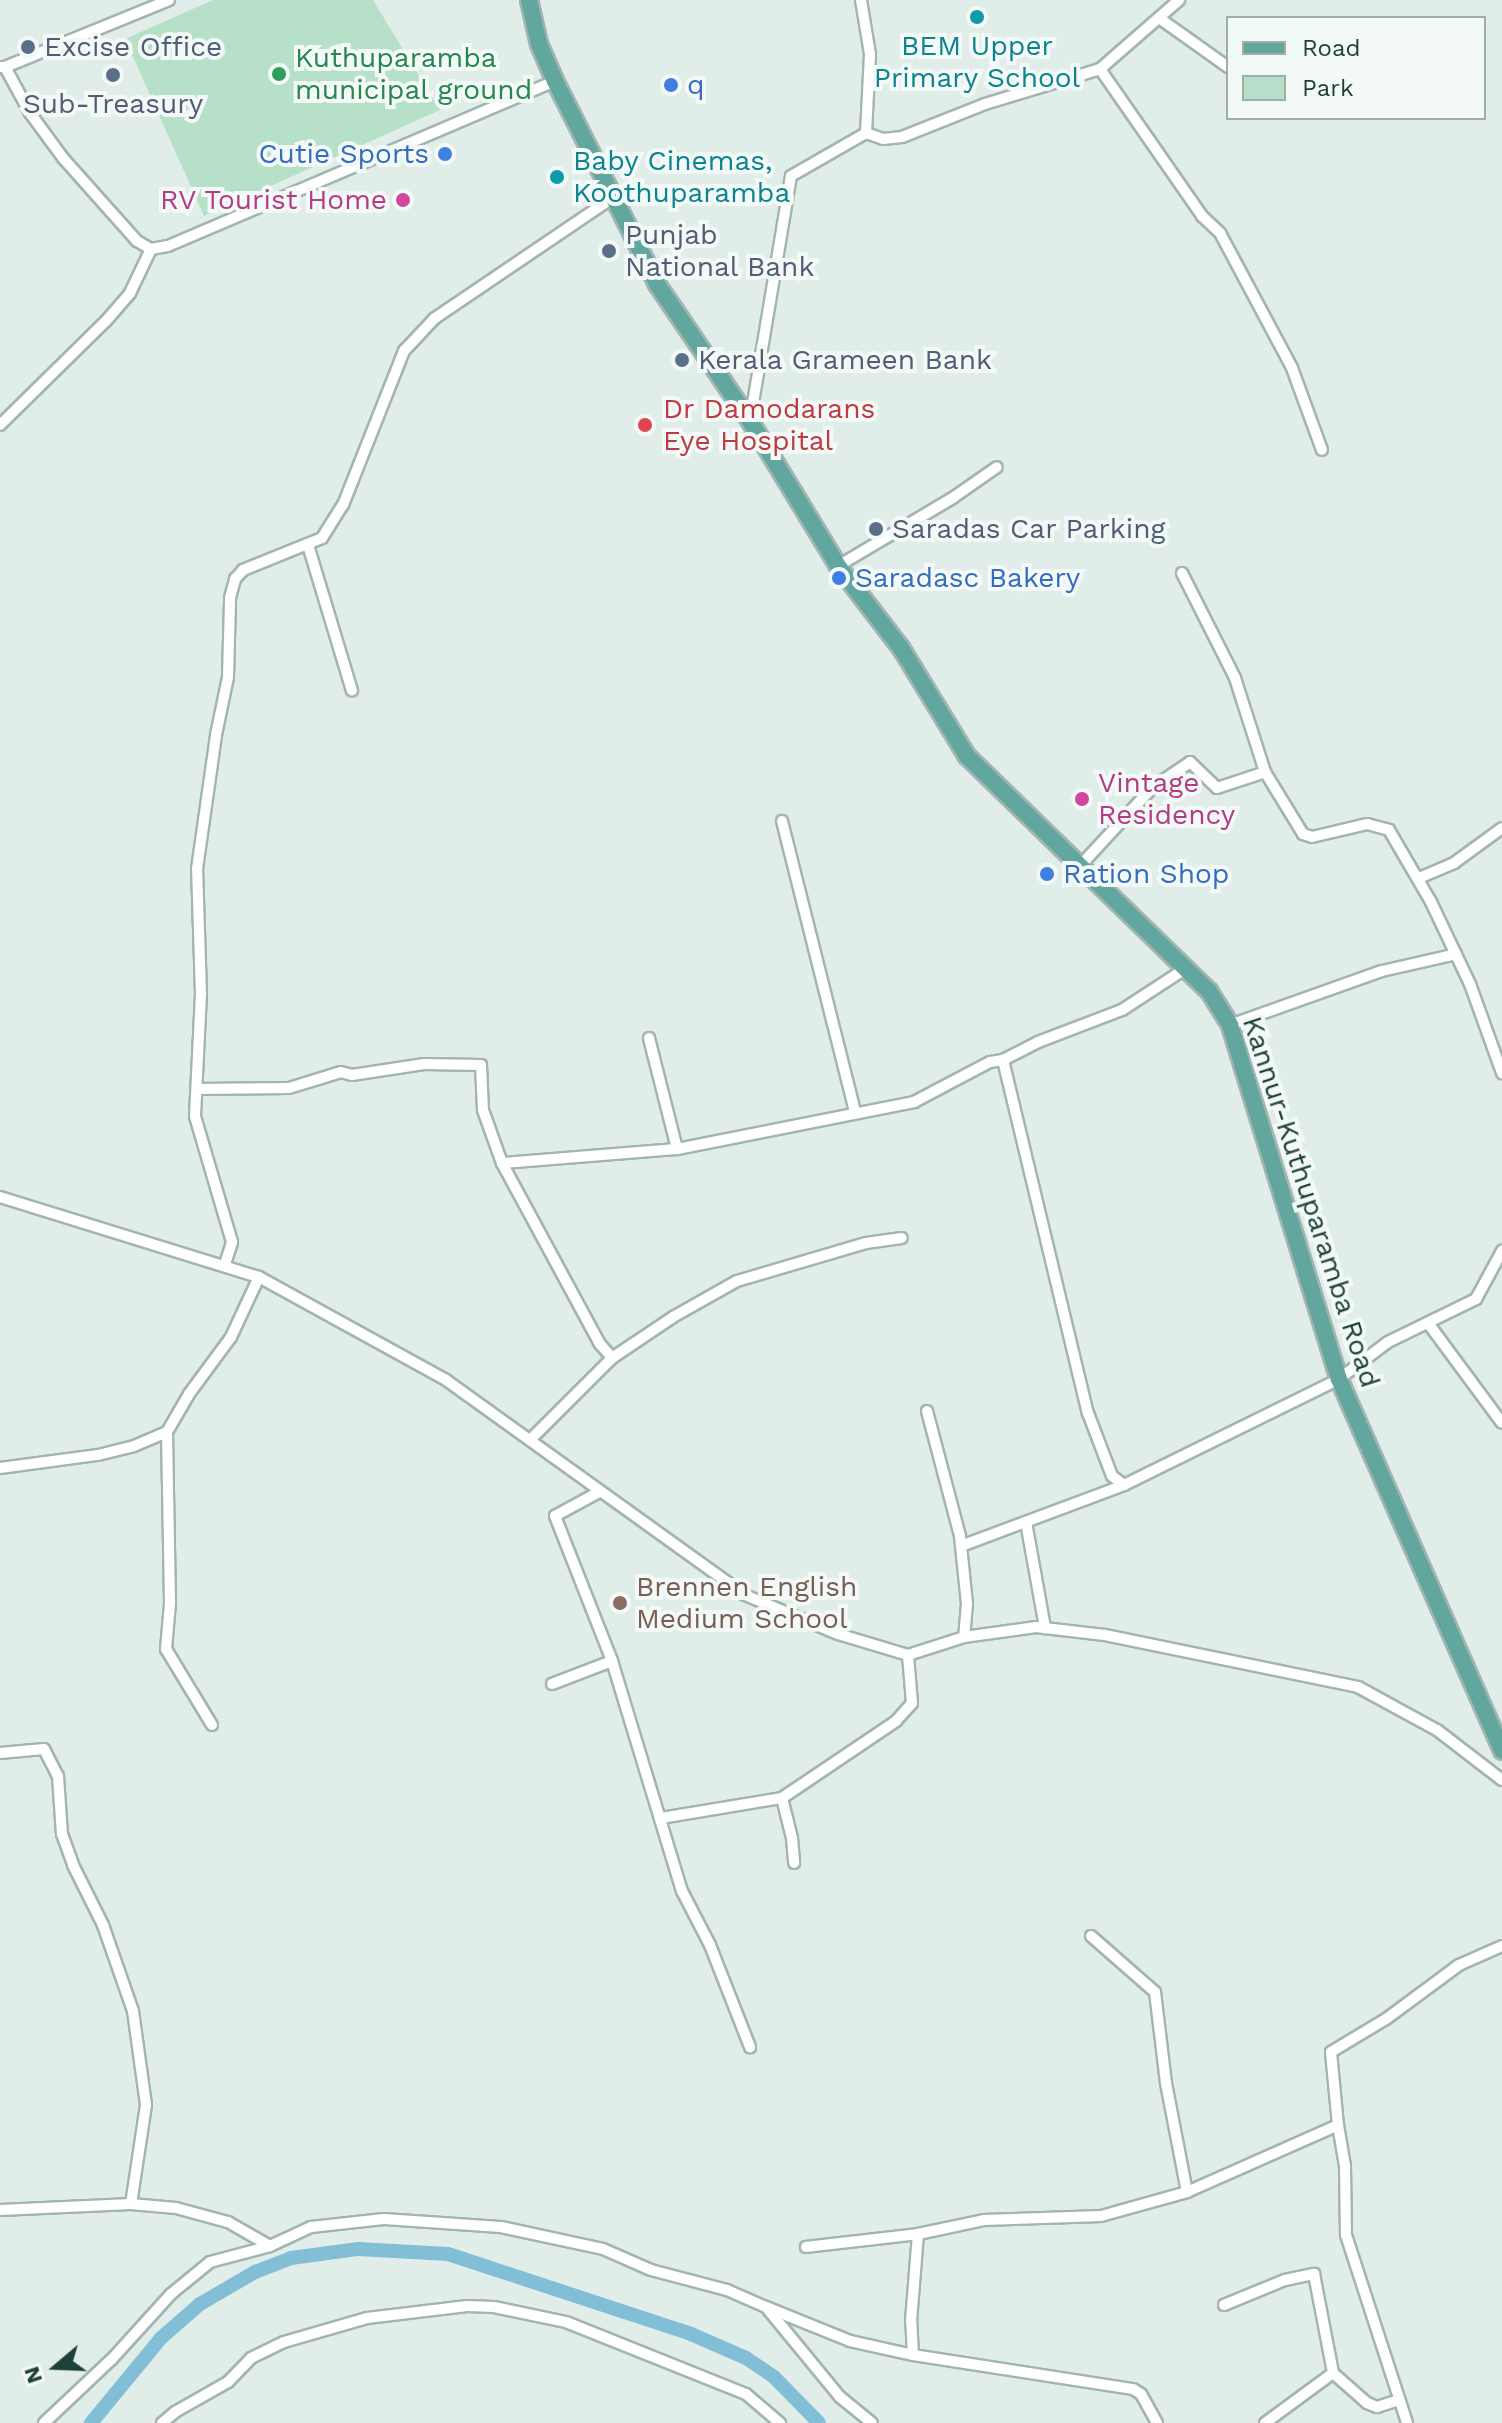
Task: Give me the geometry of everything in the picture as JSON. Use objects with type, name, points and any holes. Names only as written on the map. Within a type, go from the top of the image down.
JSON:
[{"type":"main road","name":"Kannur-Kuthuparamba Road","points":[[532,1],[539,44],[555,81],[657,284],[750,421],[838,566],[901,648],[967,756],[1209,991],[1230,1025],[1339,1379],[1501,1744]]},
{"type":"street","points":[[169,0],[3,67],[30,113],[63,158],[137,241],[151,249],[168,246],[555,81]]},
{"type":"street","points":[[861,0],[870,54],[866,133]]},
{"type":"street","points":[[750,421],[791,176],[866,133],[883,139],[902,137],[985,104],[1100,69],[1179,0]]},
{"type":"street","points":[[1159,18],[1226,66]]},
{"type":"street","points":[[1100,69],[1202,216],[1220,233],[1292,368],[1322,450]]},
{"type":"street","points":[[225,1264],[232,1242],[197,1126],[201,994],[197,869],[216,735],[228,677],[230,598],[235,579],[243,570],[322,538],[343,505],[404,351],[435,318],[614,197]]},
{"type":"street","points":[[0,425],[106,321],[130,293],[151,249]]},
{"type":"street","points":[[838,566],[954,497],[997,467]]},
{"type":"street","points":[[308,545],[352,691]]},
{"type":"street","points":[[1182,573],[1235,678],[1265,772],[1303,834],[1312,837],[1367,824],[1389,830],[1419,878],[1456,954],[1502,1073]]},
{"type":"street","points":[[1080,866],[1152,788],[1190,762],[1217,788],[1265,772]]},
{"type":"street","points":[[782,821],[855,1111]]},
{"type":"street","points":[[1419,878],[1454,863],[1502,828]]},
{"type":"street","points":[[1230,1025],[1382,971],[1456,954]]},
{"type":"street","points":[[502,1163],[677,1149],[855,1111],[914,1102],[990,1062],[1003,1060],[1038,1042],[1122,1010],[1185,969]]},
{"type":"street","points":[[649,1038],[677,1149]]},
{"type":"street","points":[[1003,1060],[1088,1413],[1112,1476],[1124,1485]]},
{"type":"street","points":[[197,1089],[289,1088],[341,1072],[352,1075],[424,1064],[481,1065],[483,1110],[502,1163],[600,1344],[612,1358]]},
{"type":"street","points":[[0,1199],[225,1264],[259,1277],[446,1380],[745,1595],[838,1634],[908,1655],[964,1637],[1045,1628],[1105,1635],[1358,1687],[1437,1730],[1502,1780]]},
{"type":"street","points":[[531,1439],[612,1358],[673,1317],[737,1281],[866,1243],[902,1238]]},
{"type":"street","points":[[961,1546],[1124,1485],[1339,1379],[1388,1342],[1476,1299],[1502,1251]]},
{"type":"street","points":[[212,1725],[166,1649],[170,1603],[167,1432],[189,1394],[231,1337],[259,1277]]},
{"type":"street","points":[[1428,1323],[1502,1423]]},
{"type":"street","points":[[927,1411],[961,1546],[967,1604],[964,1637]]},
{"type":"street","points":[[0,1468],[98,1455],[134,1446],[167,1432]]},
{"type":"street","points":[[599,1492],[555,1516],[612,1661],[682,1891],[710,1945],[750,2047]]},
{"type":"street","points":[[1026,1522],[1045,1628]]},
{"type":"street","points":[[661,1818],[782,1798],[896,1721],[912,1703],[908,1655]]},
{"type":"street","points":[[552,1684],[612,1661]]},
{"type":"street","points":[[0,1753],[44,1749],[58,1776],[65,1845],[103,1925],[133,2011],[146,2105],[131,2204]]},
{"type":"street","points":[[782,1798],[792,1838],[794,1863]]},
{"type":"street","points":[[1091,1936],[1155,1992],[1166,2083],[1187,2192]]},
{"type":"street","points":[[1407,2423],[1346,2235],[1345,2166],[1331,2052],[1386,2019],[1459,1965],[1502,1946]]},
{"type":"street","points":[[806,2247],[918,2234],[984,2220],[1101,2216],[1187,2192],[1338,2125]]},
{"type":"street","points":[[0,2210],[131,2204],[176,2208],[211,2217],[270,2246]]},
{"type":"street","points":[[44,2423],[112,2359],[171,2294],[210,2262],[270,2246],[311,2227],[384,2219],[501,2227],[603,2249],[651,2270],[727,2290],[850,2341],[913,2355],[1133,2389],[1141,2394],[1157,2423]]},
{"type":"street","points":[[913,2355],[911,2321],[918,2234]]},
{"type":"street","points":[[1224,2305],[1285,2280],[1314,2274],[1333,2373],[1367,2403],[1377,2407],[1399,2400]]},
{"type":"street","points":[[162,2423],[175,2412],[228,2382],[251,2358],[284,2342],[367,2318],[467,2306],[494,2307],[566,2322],[746,2394],[780,2423]]},
{"type":"street","points":[[766,2307],[840,2397],[872,2423]]},
{"type":"street","points":[[1265,2423],[1333,2373]]},
{"type":"green space","name":"Kuthuparamba municipal ground","points":[[213,0],[373,0],[440,110],[204,216],[125,39]]},
{"type":"waterway","points":[[91,2423],[161,2338],[200,2304],[255,2272],[291,2258],[358,2249],[448,2254],[691,2334],[746,2358],[774,2377],[819,2423]]},
{"type":"place","name":"BEM Upper Primary School","points":[[977,17]]},
{"type":"place","name":"Excise Office","points":[[28,47]]},
{"type":"place","name":"Kuthuparamba municipal ground","points":[[279,74]]},
{"type":"place","name":"Sub-Treasury","points":[[113,75]]},
{"type":"place","name":"q","points":[[671,85]]},
{"type":"place","name":"Cutie Sports","points":[[445,154]]},
{"type":"place","name":"Baby Cinemas, Koothuparamba","points":[[557,177]]},
{"type":"place","name":"RV Tourist Home","points":[[403,200]]},
{"type":"place","name":"Punjab National Bank","points":[[609,251]]},
{"type":"place","name":"Kerala Grameen Bank","points":[[682,360]]},
{"type":"place","name":"Dr Damodarans Eye Hospital","points":[[645,425]]},
{"type":"place","name":"Saradas Car Parking","points":[[876,529]]},
{"type":"place","name":"Saradasc Bakery","points":[[839,578]]},
{"type":"place","name":"Vintage Residency","points":[[1082,799]]},
{"type":"place","name":"Ration Shop","points":[[1047,874]]},
{"type":"place","name":"Brennen English Medium School","points":[[620,1603]]}]
